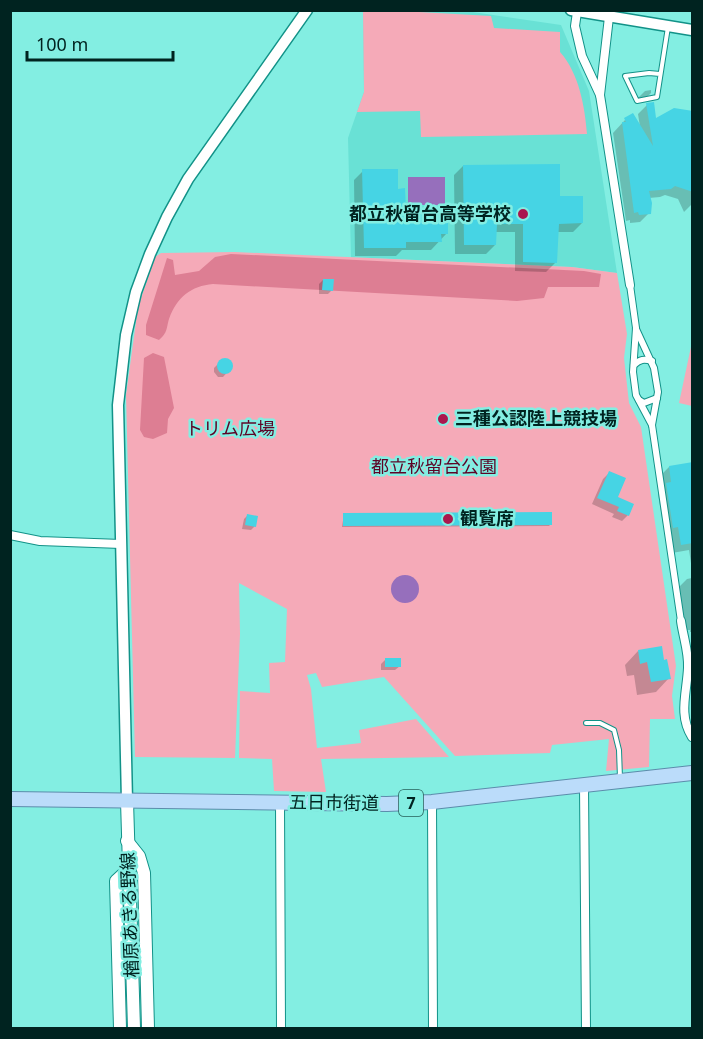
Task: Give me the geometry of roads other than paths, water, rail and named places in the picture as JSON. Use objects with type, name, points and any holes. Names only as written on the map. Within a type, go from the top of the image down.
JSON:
[{"type":"main road","name":"五日市街道","points":[[10,799],[432,802],[693,773]]},
{"type":"main road","name":"楢原あきる野線","points":[[127,801],[134,1029]]},
{"type":"main road","points":[[127,841],[139,856],[144,873],[148,1029]]},
{"type":"main road","points":[[120,1029],[116,881],[128,870]]},
{"type":"street","points":[[127,801],[118,405],[126,335],[136,292],[152,248],[189,179],[307,10]]},
{"type":"street","points":[[600,95],[582,56],[574,11],[609,17],[623,15],[693,30]]},
{"type":"street","points":[[609,17],[600,95],[636,328],[633,365],[636,395],[652,425]]},
{"type":"street","points":[[636,328],[652,361],[658,392],[652,425],[681,621],[688,641],[690,670],[683,703],[691,733]]},
{"type":"street","points":[[633,365],[645,359],[652,361]]},
{"type":"street","points":[[639,400],[644,403],[657,398]]},
{"type":"street","points":[[10,535],[40,541],[121,544]]},
{"type":"street","points":[[683,703],[687,694],[693,693]]},
{"type":"street","points":[[584,786],[586,1029]]},
{"type":"street","points":[[280,802],[281,1029]]},
{"type":"street","points":[[432,802],[433,1029]]},
{"type":"lane","points":[[660,74],[625,76],[637,101],[657,98],[668,26]]},
{"type":"lane","points":[[586,723],[600,723],[614,730],[619,750],[620,782]]},
{"type":"place","name":"都立秋留台高等学校","points":[[523,214]]},
{"type":"place","name":"三種公認陸上競技場","points":[[443,419]]},
{"type":"place","name":"観覧席","points":[[448,519]]},
{"type":"park label","name":"トリム広場","points":[[230,429]]},
{"type":"park label","name":"都立秋留台公園","points":[[434,467]]}]
